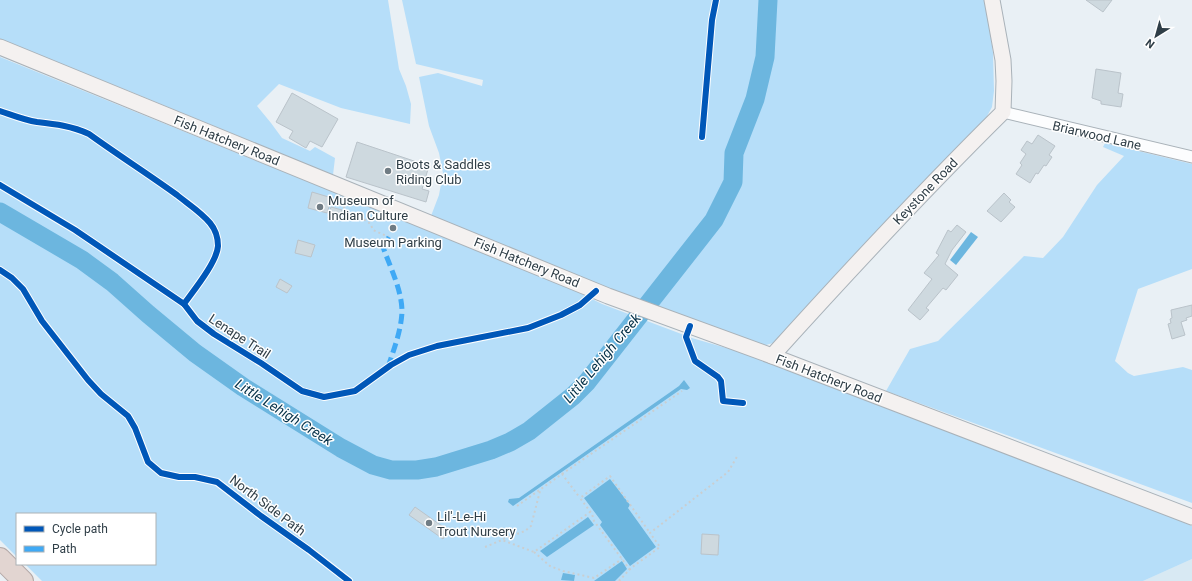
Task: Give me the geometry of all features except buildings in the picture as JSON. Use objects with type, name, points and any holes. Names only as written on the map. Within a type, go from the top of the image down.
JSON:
[{"type":"highway","points":[[0,558],[23,581]]},
{"type":"street","points":[[992,0],[1003,60],[1003,112]]},
{"type":"street","name":"Fish Hatchery Road","points":[[0,47],[608,296],[772,356],[1192,517]]},
{"type":"street","name":"Briarwood Lane","points":[[1003,112],[1192,157]]},
{"type":"street","name":"Keystone Road","points":[[772,356],[842,278],[935,180],[1003,112]]},
{"type":"path","points":[[333,196],[348,212],[368,221],[373,230],[389,237]]},
{"type":"path","points":[[517,506],[682,391]]},
{"type":"path","points":[[650,533],[728,472],[738,455]]},
{"type":"path","points":[[562,474],[630,570]]},
{"type":"path","points":[[580,498],[610,476],[660,547],[630,570],[619,581]]},
{"type":"path","points":[[485,547],[526,531],[531,526],[540,490]]},
{"type":"path","points":[[534,552],[590,512]]},
{"type":"path","points":[[502,540],[534,552],[550,566],[563,571],[594,578],[622,559]]},
{"type":"shaded area","points":[[0,0],[388,0],[399,69],[411,104],[410,124],[341,108],[279,84],[257,106],[282,138],[310,151],[315,147],[335,158],[333,175],[129,91],[0,41]]},
{"type":"shaded area","points":[[402,0],[986,0],[993,53],[994,91],[992,107],[985,120],[812,304],[773,343],[766,345],[755,343],[553,269],[431,216],[439,195],[443,173],[439,153],[429,126],[419,77],[438,73],[482,86],[483,80],[416,64]]},
{"type":"shaded area","points":[[0,57],[568,287],[602,304],[692,338],[774,362],[1078,476],[1192,526],[1192,559],[1143,581],[42,581],[26,565],[156,565],[156,513],[16,513],[16,556],[0,540]]},
{"type":"shaded area","points":[[1105,143],[1192,164],[1192,269],[1138,289],[1115,361],[1128,373],[1134,376],[1183,367],[1192,370],[1192,503],[886,391],[910,349],[938,341],[1024,256],[1043,258],[1063,237],[1097,185],[1124,156],[1103,147]]},
{"type":"shaded area","points":[[971,232],[978,237],[956,265],[950,260]]},
{"type":"shaded area","points":[[684,380],[690,388],[687,390],[681,389],[513,506],[508,502],[509,499],[519,498],[679,386]]},
{"type":"shaded area","points":[[610,479],[630,505],[628,508],[656,547],[630,566],[600,525],[602,522],[584,498]]},
{"type":"shaded area","points":[[588,517],[594,525],[547,557],[540,551]]},
{"type":"shaded area","points":[[1192,559],[1192,581],[1143,581],[1165,571]]},
{"type":"shaded area","points":[[622,561],[627,569],[615,581],[594,581]]},
{"type":"shaded area","points":[[563,573],[575,575],[574,581],[561,580]]},
{"type":"waterway","name":"Little Lehigh Creek","points":[[0,212],[82,260],[112,282],[195,353],[243,387],[341,448],[373,465],[391,470],[417,470],[436,467],[491,450],[510,442],[529,431],[573,396],[587,382],[714,220],[733,182],[734,153],[755,99],[765,57],[768,0]]},
{"type":"marked path","points":[[388,367],[399,333],[402,312],[398,287],[383,247],[389,237]]},
{"type":"cycle path","points":[[702,137],[712,20],[716,0]]},
{"type":"cycle path","name":"Lenape Trail","points":[[0,111],[27,120],[70,127],[89,134],[177,195],[203,215],[212,225],[216,234],[218,246],[217,253],[204,276],[184,304],[197,321],[214,334],[261,363],[302,391],[324,397],[355,391],[391,365],[409,355],[437,346],[528,328],[561,315],[580,305],[596,291]]},
{"type":"cycle path","points":[[0,185],[75,230],[184,304]]},
{"type":"cycle path","name":"North Side Path","points":[[0,270],[12,278],[23,289],[42,321],[88,380],[101,394],[128,416],[135,428],[148,462],[161,473],[179,477],[195,477],[217,482],[349,581]]},
{"type":"cycle path","points":[[690,326],[686,337],[695,361],[718,377],[721,381],[723,401],[743,403]]},
{"type":"place","name":"Boots & Saddles Riding Club","points":[[388,171]]},
{"type":"place","name":"Museum of Indian Culture","points":[[320,207]]},
{"type":"place","name":"Museum Parking","points":[[393,228]]},
{"type":"place","name":"Lil'-Le-Hi Trout Nursery","points":[[429,523]]}]
